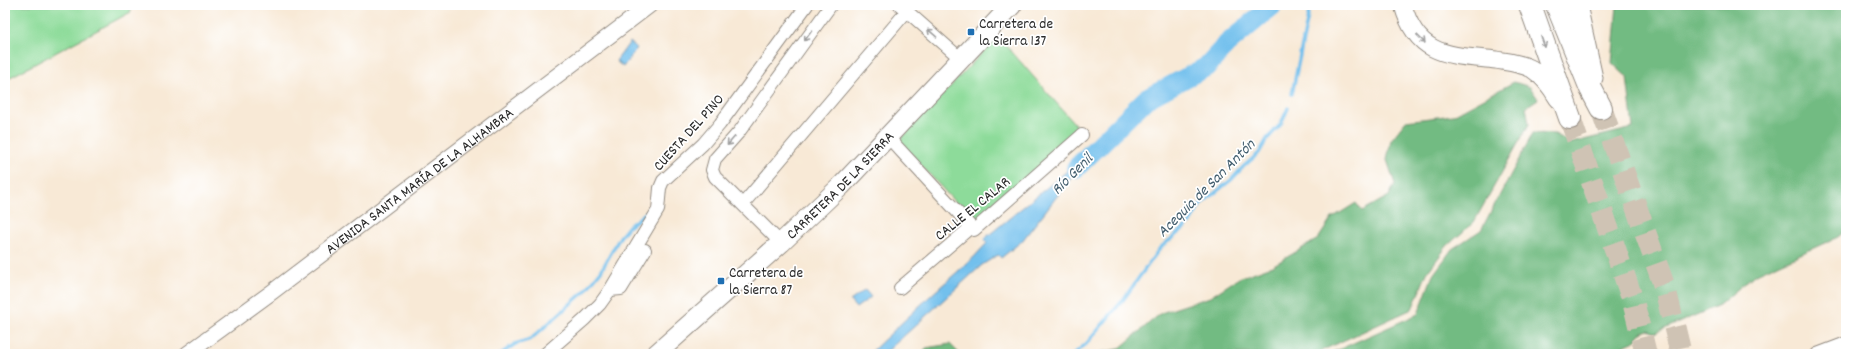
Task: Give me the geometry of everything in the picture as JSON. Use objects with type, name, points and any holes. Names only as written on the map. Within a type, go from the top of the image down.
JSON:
[{"type":"highway","points":[[1530,5],[1570,118]]},
{"type":"highway","points":[[1557,5],[1591,89],[1601,108]]},
{"type":"main road","points":[[1403,5],[1412,27],[1425,43],[1434,49],[1456,56],[1511,62],[1531,69],[1549,85],[1570,118]]},
{"type":"main road","points":[[1578,5],[1601,108]]},
{"type":"main road","name":"CARRETERA DE LA SIERRA","points":[[656,354],[781,243],[841,186],[1009,7]]},
{"type":"street","name":"AVENIDA SANTA MARÍA DE LA ALHAMBRA","points":[[187,354],[326,251],[650,5]]},
{"type":"street","name":"CUESTA DEL PINO","points":[[545,354],[600,304],[658,210],[660,188],[663,182],[703,144],[720,124],[807,5]]},
{"type":"street","points":[[781,243],[715,177],[712,170],[715,159],[739,132],[831,5]]},
{"type":"street","points":[[743,204],[835,96],[903,8],[961,59]]},
{"type":"street","name":"CALLE EL CALAR","points":[[900,288],[971,227],[974,230],[1082,135]]},
{"type":"street","points":[[888,137],[971,227]]},
{"type":"street","points":[[610,290],[622,288],[646,250]]},
{"type":"street","points":[[1817,354],[1846,343]]},
{"type":"green space","points":[[5,5],[130,5],[131,12],[5,80]]},
{"type":"green space","points":[[1617,5],[1846,5],[1846,230],[1838,237],[1754,275],[1719,305],[1655,333],[1648,330],[1639,334],[1637,340],[1606,354],[1329,354],[1418,314],[1433,275],[1452,249],[1481,230],[1533,133],[1555,134],[1571,143],[1633,128],[1627,77],[1612,63]]},
{"type":"green space","points":[[998,36],[1080,130],[974,223],[899,141]]},
{"type":"green space","points":[[1514,82],[1530,87],[1538,99],[1526,107],[1529,124],[1474,222],[1447,246],[1427,273],[1412,309],[1323,350],[1319,354],[1091,354],[1119,349],[1161,313],[1210,297],[1239,278],[1272,266],[1318,239],[1332,218],[1356,203],[1362,211],[1389,196],[1395,184],[1387,160],[1391,140],[1406,121],[1453,115]]},
{"type":"green space","points":[[950,344],[960,354],[920,354],[926,348]]},
{"type":"water","points":[[630,42],[637,48],[623,67],[616,61]]},
{"type":"water","points":[[1094,149],[1022,241],[1001,258],[998,255],[982,265],[884,354],[869,354],[974,257],[987,243],[984,239]]},
{"type":"water","points":[[865,290],[871,297],[856,308],[850,301]]},
{"type":"waterway","name":"Río Genil","points":[[1076,168],[1146,99],[1206,67],[1227,44],[1273,5]]},
{"type":"waterway","name":"Acequia de San Antón","points":[[1292,94],[1309,11]]},
{"type":"waterway","name":"Acequia de San Antón","points":[[1074,354],[1087,343],[1123,300],[1160,248],[1189,224],[1201,204],[1231,180],[1259,153],[1267,139],[1281,124],[1288,108]]},
{"type":"waterway","points":[[501,354],[515,344],[531,339],[585,291],[601,271],[620,237],[629,226],[647,212]]},
{"type":"tunnel","points":[[1601,108],[1665,288],[1681,354]]},
{"type":"tunnel","points":[[1570,118],[1633,301],[1646,354]]},
{"type":"place","name":"Carretera de la Sierra 137","points":[[971,32]]},
{"type":"place","name":"Carretera de la Sierra 87","points":[[721,281]]}]
